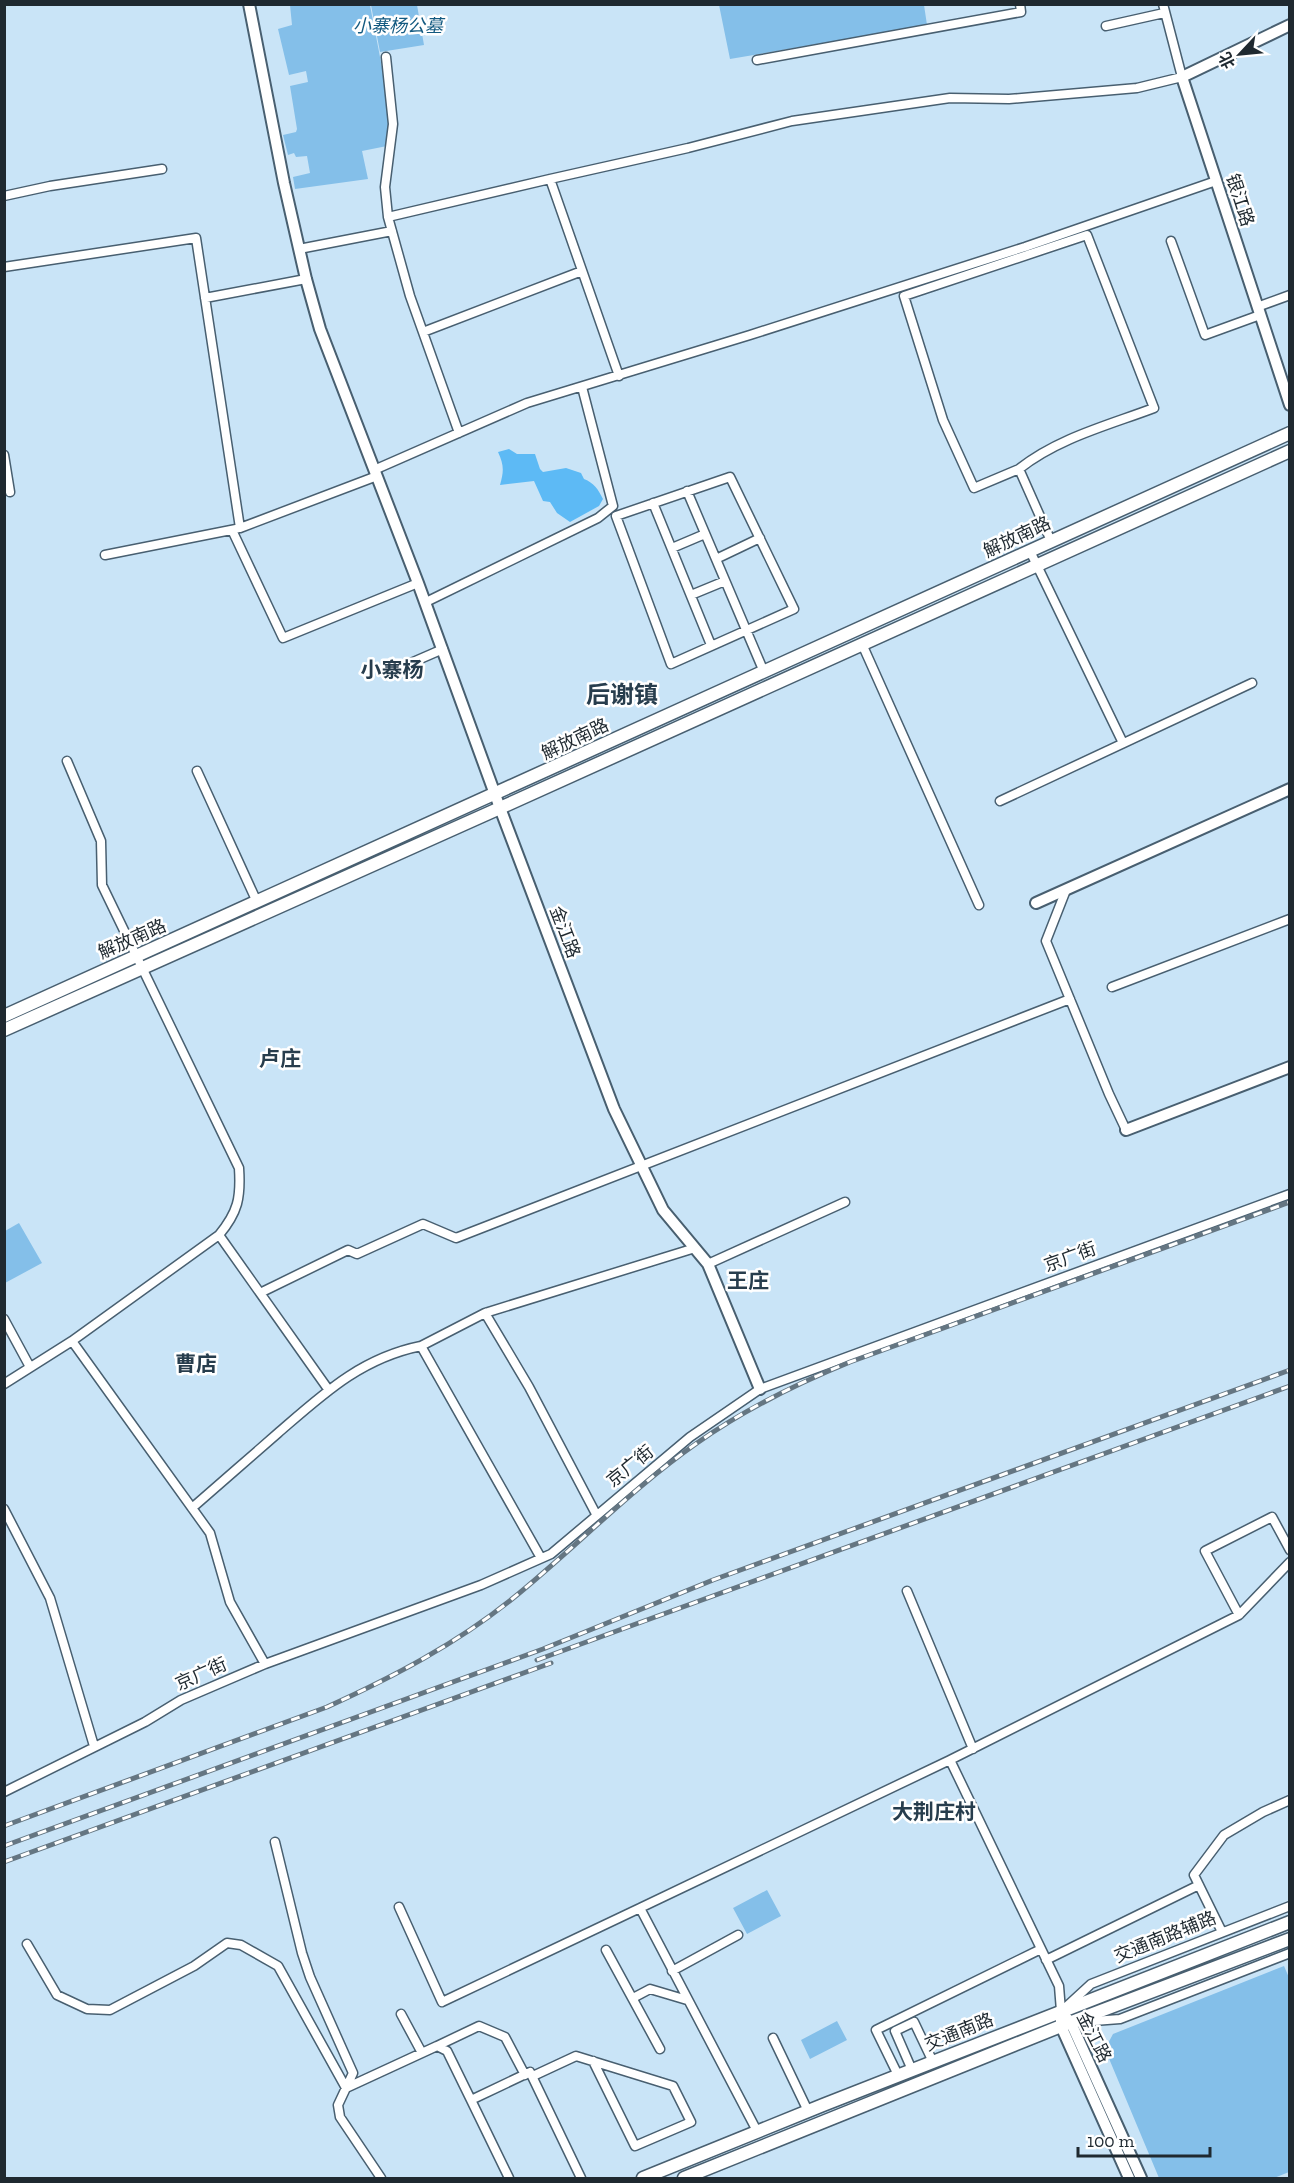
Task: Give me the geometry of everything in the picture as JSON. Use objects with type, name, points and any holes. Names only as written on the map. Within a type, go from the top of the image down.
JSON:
[{"type":"main road","name":"解放南路","points":[[4,1016],[1290,433]]},
{"type":"main road","name":"解放南路","points":[[4,1030],[1290,451]]},
{"type":"main road","name":"交通南路","points":[[644,2178],[898,2075],[1290,1922]]},
{"type":"main road","name":"交通南路","points":[[684,2178],[1066,2024],[1290,1939]]},
{"type":"main road","points":[[823,2105],[829,2120]]},
{"type":"street","name":"金江路","points":[[249,4],[299,249],[320,329],[426,602],[500,808],[614,1109],[663,1210],[708,1264],[760,1389]]},
{"type":"street","points":[[757,60],[1021,12],[1020,4]]},
{"type":"street","points":[[1106,26],[1164,9]]},
{"type":"street","name":"银江路","points":[[1164,9],[1182,77],[1290,405]]},
{"type":"street","points":[[388,217],[688,148],[792,121],[950,98],[1009,99],[1137,88],[1182,77],[1290,25]]},
{"type":"street","points":[[386,57],[393,124],[385,187],[388,217],[410,296],[459,433]]},
{"type":"street","points":[[4,196],[50,186],[162,169]]},
{"type":"street","points":[[550,179],[619,376]]},
{"type":"street","points":[[105,555],[236,529],[375,473],[527,403],[1025,247],[1216,181]]},
{"type":"street","points":[[299,249],[392,231]]},
{"type":"street","points":[[1087,235],[1155,408],[1051,447],[1019,469],[974,488],[944,420],[904,296],[1087,235]]},
{"type":"street","points":[[4,267],[196,238],[236,529],[283,638],[418,583]]},
{"type":"street","points":[[1171,241],[1205,335],[1290,295]]},
{"type":"street","points":[[423,332],[582,271]]},
{"type":"street","points":[[205,298],[306,279]]},
{"type":"street","points":[[426,602],[598,518],[613,506],[582,387]]},
{"type":"street","points":[[4,455],[10,492]]},
{"type":"street","points":[[1019,469],[1051,542]]},
{"type":"street","points":[[730,477],[794,609],[670,664],[616,516],[687,491],[730,477]]},
{"type":"street","points":[[687,491],[764,672]]},
{"type":"street","points":[[653,503],[711,645]]},
{"type":"street","points":[[672,548],[705,534]]},
{"type":"street","points":[[716,558],[760,538]]},
{"type":"street","points":[[1030,551],[1123,744]]},
{"type":"street","points":[[691,595],[725,581]]},
{"type":"street","points":[[862,644],[979,905]]},
{"type":"street","points":[[397,669],[443,649]]},
{"type":"street","points":[[1000,801],[1252,683]]},
{"type":"street","points":[[4,1384],[72,1341],[219,1235],[228,1224],[238,1203],[241,1190],[239,1168],[102,885],[101,841],[67,761]]},
{"type":"street","points":[[197,771],[257,902]]},
{"type":"street","points":[[1036,903],[1290,789]]},
{"type":"street","points":[[1066,890],[1046,941],[1126,1130],[1290,1066]]},
{"type":"street","points":[[1112,987],[1290,919]]},
{"type":"street","points":[[260,1293],[348,1250],[357,1254],[423,1224],[456,1238],[1070,999]]},
{"type":"street","name":"京广街","points":[[4,1792],[145,1722],[181,1700],[265,1664],[482,1585],[551,1554],[690,1437],[760,1389],[827,1362],[1290,1194]]},
{"type":"street","points":[[708,1264],[845,1202]]},
{"type":"street","points":[[219,1235],[328,1389]]},
{"type":"street","points":[[192,1508],[328,1389],[359,1368],[382,1357],[421,1346],[485,1313],[695,1248]]},
{"type":"street","points":[[485,1313],[529,1388],[596,1514]]},
{"type":"street","points":[[4,1319],[30,1367]]},
{"type":"street","points":[[72,1341],[210,1533],[230,1602],[265,1664]]},
{"type":"street","points":[[421,1346],[541,1558]]},
{"type":"street","points":[[4,1509],[50,1598],[94,1746]]},
{"type":"street","points":[[1239,1615],[1205,1551],[1272,1516],[1290,1550]]},
{"type":"street","points":[[399,1907],[442,2002],[951,1760],[1239,1615],[1290,1562]]},
{"type":"street","points":[[907,1591],[973,1749]]},
{"type":"street","points":[[951,1760],[1059,1986],[1061,2011]]},
{"type":"street","points":[[1222,1932],[1194,1875],[1224,1835],[1263,1812],[1290,1800]]},
{"type":"street","points":[[275,1842],[310,1977],[353,2073],[338,2105],[339,2116],[381,2178]]},
{"type":"street","points":[[1046,1960],[1199,1885]]},
{"type":"street","name":"交通南路辅路","points":[[1061,2011],[1091,1984],[1290,1906]]},
{"type":"street","points":[[640,1908],[758,2131]]},
{"type":"street","points":[[672,1971],[738,1935]]},
{"type":"street","points":[[27,1944],[57,1995],[87,2009],[110,2010],[194,1966],[227,1943],[241,1945],[278,1966],[346,2088]]},
{"type":"street","points":[[898,2075],[876,2030],[1041,1949]]},
{"type":"street","points":[[606,1950],[660,2049]]},
{"type":"street","points":[[1066,2024],[1120,2019],[1290,1953]]},
{"type":"street","points":[[633,1998],[650,1989],[687,2000]]},
{"type":"street","name":"金江路","points":[[1061,2011],[1129,2178]]},
{"type":"street","points":[[401,2014],[422,2053]]},
{"type":"street","points":[[912,2070],[895,2031],[914,2022],[933,2062]]},
{"type":"street","name":"金江路","points":[[1066,2024],[1141,2178]]},
{"type":"street","points":[[346,2088],[479,2026],[505,2037],[529,2075],[581,2178]]},
{"type":"street","points":[[773,2038],[808,2111]]},
{"type":"street","points":[[437,2046],[447,2051],[509,2178]]},
{"type":"street","points":[[471,2100],[576,2056],[593,2061],[673,2086],[691,2122],[635,2146],[593,2061]]},
{"type":"green space","points":[[290,5],[370,5],[383,76],[388,130],[387,146],[362,151],[368,179],[295,189],[293,177],[310,173],[307,156],[296,157],[294,153],[288,155],[283,135],[296,132],[297,129],[290,86],[308,82],[306,71],[289,75],[278,29],[292,25]]},
{"type":"green space","name":"小寨杨公墓","points":[[371,5],[417,5],[424,45],[380,52]]},
{"type":"green space","points":[[719,5],[924,5],[927,25],[730,59]]},
{"type":"green space","points":[[19,1223],[42,1263],[5,1283],[5,1231]]},
{"type":"green space","points":[[767,1890],[781,1916],[747,1934],[733,1908]]},
{"type":"green space","points":[[1284,1966],[1290,1980],[1289,2172],[1274,2178],[1159,2178],[1105,2049],[1113,2034]]},
{"type":"green space","points":[[837,2021],[847,2040],[810,2059],[801,2040]]},
{"type":"shaded area","points":[[509,449],[517,454],[535,454],[543,472],[566,468],[581,473],[584,479],[593,484],[601,495],[603,499],[599,506],[570,522],[557,513],[550,502],[543,501],[534,481],[500,485],[503,468],[498,452]]},
{"type":"railway","points":[[4,1826],[327,1707],[423,1659],[469,1631],[512,1599],[626,1499],[697,1443],[752,1408],[791,1388],[850,1362],[1290,1202]]},
{"type":"railway","points":[[4,1846],[543,1649],[713,1580],[1290,1370]]},
{"type":"railway","points":[[537,1660],[1290,1386]]},
{"type":"railway","points":[[4,1862],[551,1663]]},
{"type":"district","name":"小寨杨","points":[[392,669]]},
{"type":"district","name":"后谢镇","points":[[622,694]]},
{"type":"district","name":"卢庄","points":[[280,1058]]},
{"type":"district","name":"王庄","points":[[748,1280]]},
{"type":"district","name":"曹店","points":[[196,1363]]},
{"type":"district","name":"大荆庄村","points":[[934,1811]]}]
